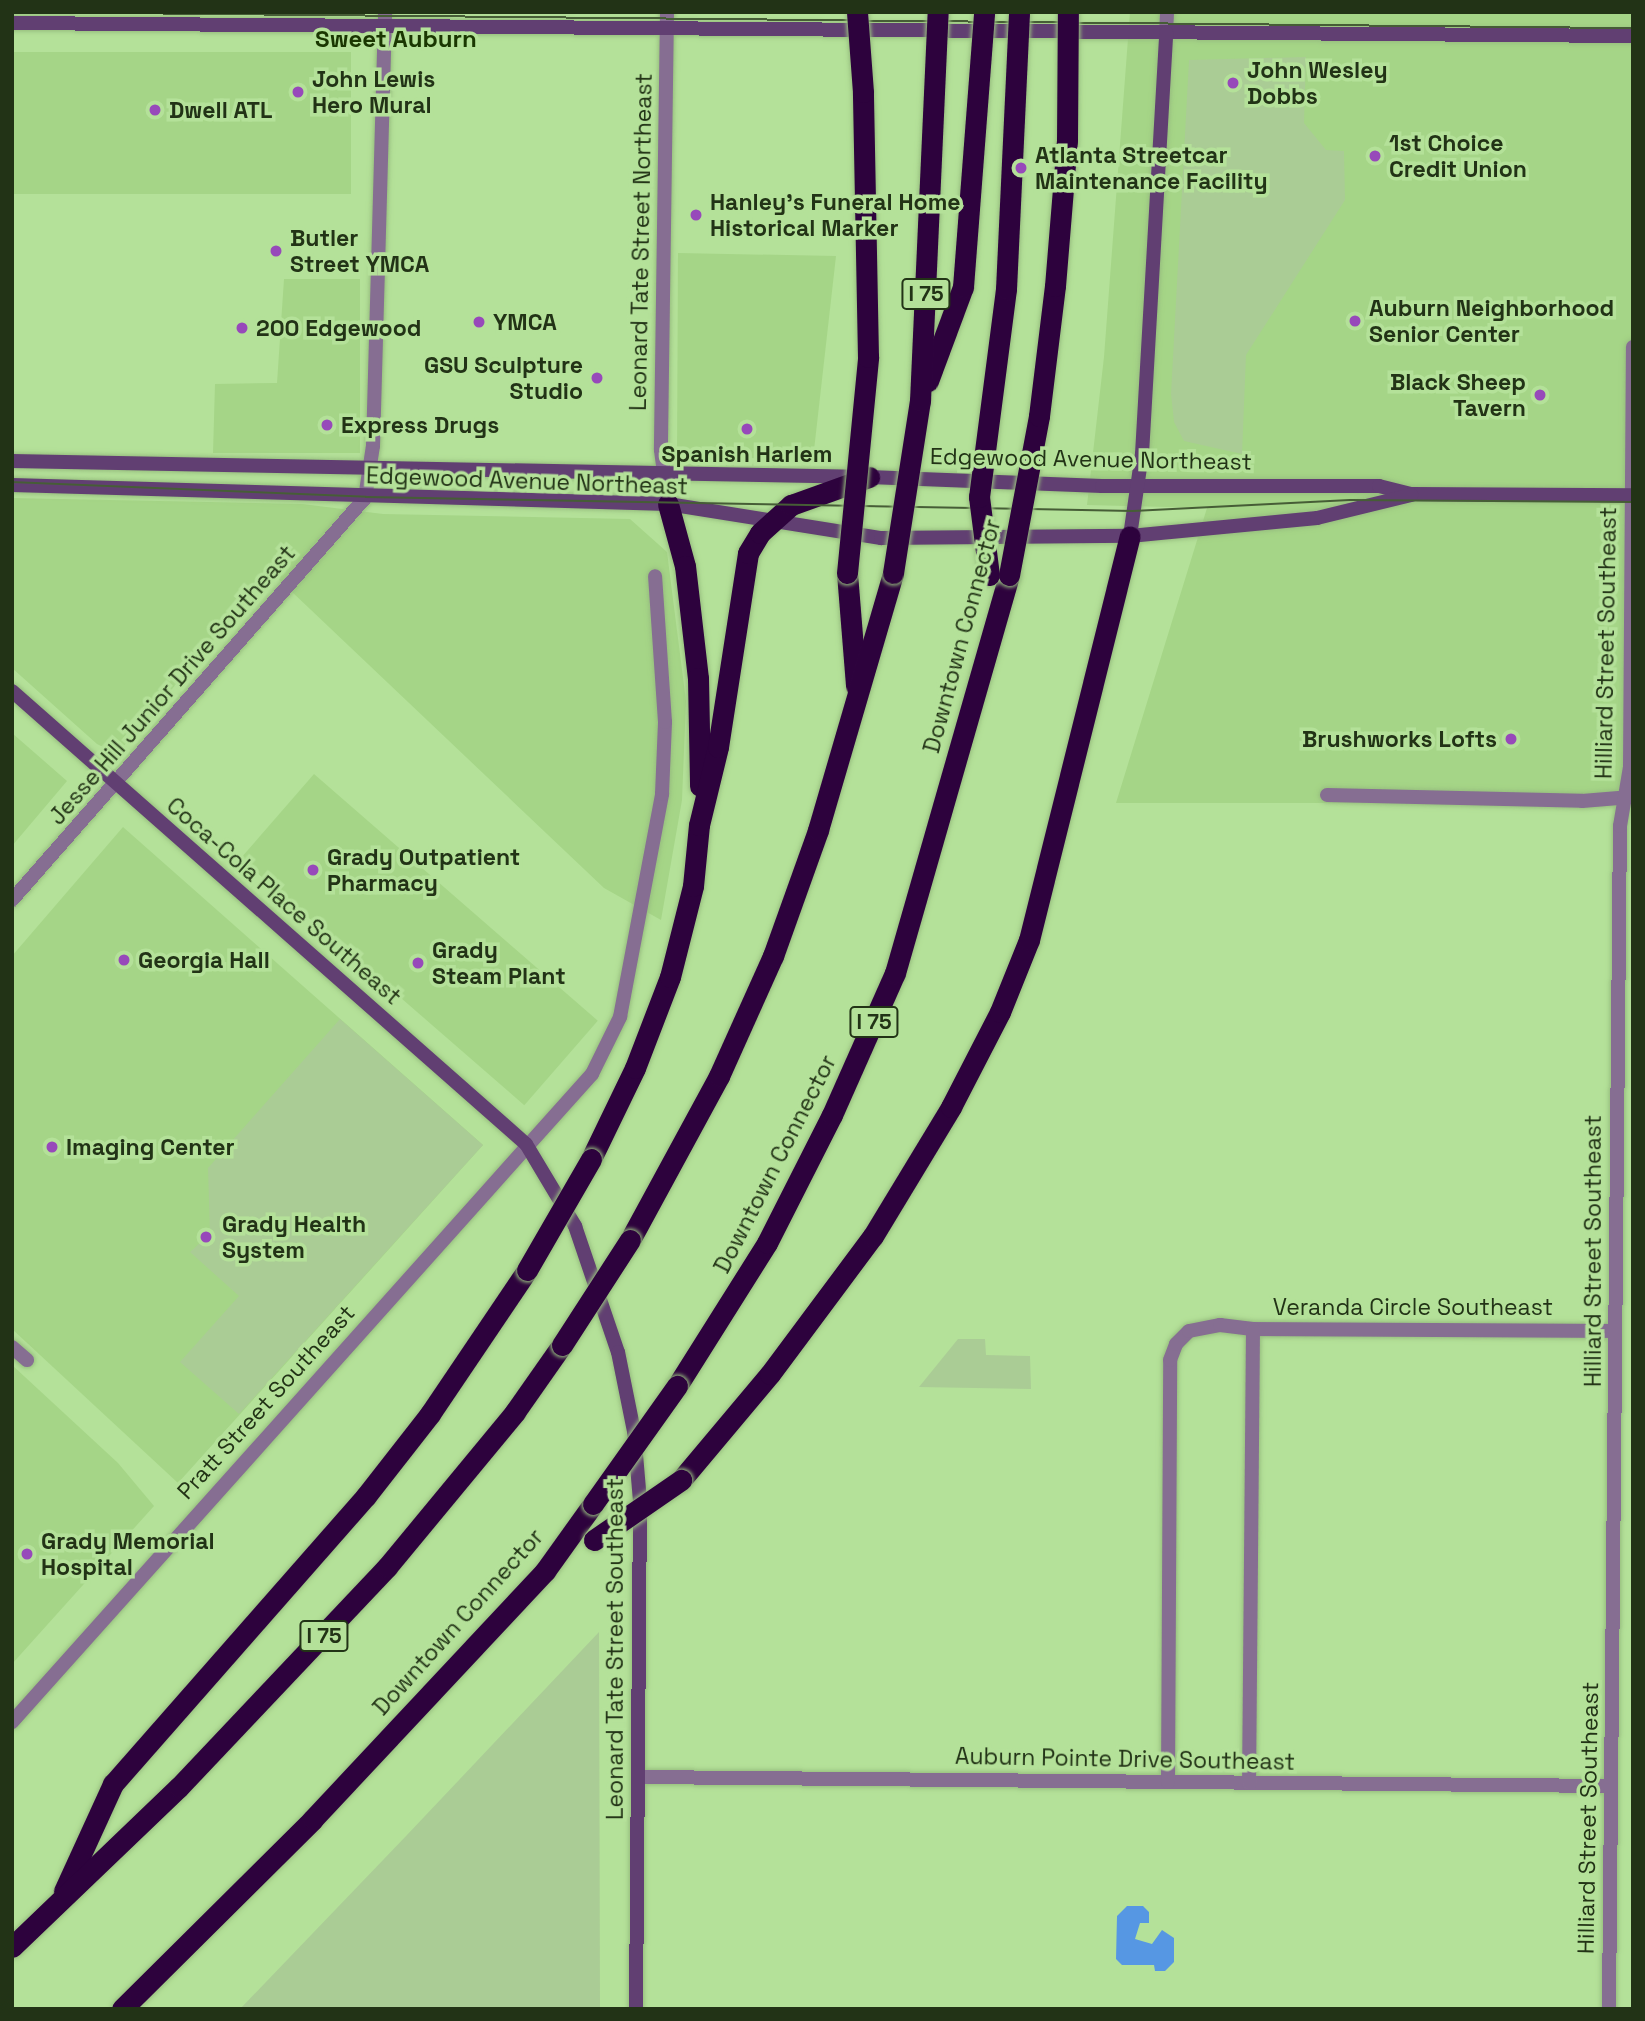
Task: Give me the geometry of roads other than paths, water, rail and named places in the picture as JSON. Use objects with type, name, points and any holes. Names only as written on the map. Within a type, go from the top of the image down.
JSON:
[{"type":"highway","points":[[857,12],[863,92],[868,357],[847,573],[857,702]]},
{"type":"highway","name":"I 75","points":[[12,1947],[179,1787],[387,1567],[515,1412],[630,1240],[719,1076],[773,956],[818,830],[893,573],[920,401],[938,12]]},
{"type":"highway","points":[[920,401],[963,287],[984,12]]},
{"type":"highway","points":[[999,575],[979,497],[1006,289],[1019,12]]},
{"type":"highway","name":"Downtown Connector","points":[[122,2009],[313,1819],[545,1571],[677,1386],[767,1244],[832,1115],[890,984],[995,625],[999,575],[1039,415],[1055,286],[1067,139],[1068,12]]},
{"type":"highway","points":[[699,825],[718,747],[748,553],[772,522],[809,495],[869,477]]},
{"type":"highway","points":[[59,1902],[113,1784],[366,1496],[456,1377],[527,1270],[591,1159],[635,1068],[670,977],[693,886],[699,825],[698,678],[685,566],[668,504]]},
{"type":"highway","points":[[545,1571],[681,1480],[770,1374],[873,1236],[951,1107],[1000,1012],[1029,940],[1130,537]]},
{"type":"street","name":"Leonard Tate Street Northeast","points":[[667,12],[664,473],[668,504]]},
{"type":"street","points":[[1130,537],[1142,454],[1167,12]]},
{"type":"street","points":[[365,498],[370,468],[385,19]]},
{"type":"street","points":[[12,23],[385,19],[666,28],[1633,36]]},
{"type":"street","name":"Hilliard Street Southeast","points":[[1609,2009],[1620,826],[1629,797],[1630,767],[1633,347]]},
{"type":"street","name":"Edgewood Avenue Northeast","points":[[12,461],[1136,484],[1379,486],[1412,494],[1632,495]]},
{"type":"street","name":"Edgewood Avenue Northeast","points":[[12,485],[365,498],[668,504],[880,538],[1130,537],[1317,519],[1412,494]]},
{"type":"street","name":"Jesse Hill Junior Drive Southeast","points":[[12,900],[117,784],[365,498]]},
{"type":"street","name":"Pratt Street Southeast","points":[[12,1722],[526,1144],[554,1120],[592,1074],[620,1017],[662,794],[665,722],[655,576]]},
{"type":"street","name":"Coca-Cola Place Southeast","points":[[12,691],[526,1144]]},
{"type":"street","points":[[1326,795],[1582,801],[1629,797]]},
{"type":"street","name":"Leonard Tate Street Southeast","points":[[526,1144],[575,1226],[596,1277],[628,1398],[640,1501],[636,2009]]},
{"type":"street","name":"Veranda Circle Southeast","points":[[1168,1782],[1170,1360],[1176,1343],[1197,1327],[1615,1331]]},
{"type":"street","points":[[1250,1783],[1252,1329]]},
{"type":"street","points":[[12,1347],[27,1360]]},
{"type":"street","name":"Auburn Pointe Drive Southeast","points":[[639,1777],[1612,1786]]},
{"type":"water","points":[[1127,1906],[1143,1906],[1149,1912],[1149,1923],[1140,1923],[1135,1939],[1152,1944],[1162,1930],[1174,1938],[1174,1962],[1165,1971],[1155,1971],[1154,1965],[1122,1965],[1116,1959],[1117,1916]]},
{"type":"tram line","points":[[12,12],[1633,28]]},
{"type":"tram line","points":[[12,482],[366,497],[1133,511],[1350,500],[1633,502]]},
{"type":"place","name":"John Wesley Dobbs","points":[[1233,83]]},
{"type":"place","name":"John Lewis Hero Mural","points":[[298,92]]},
{"type":"place","name":"Dwell ATL","points":[[155,110]]},
{"type":"place","name":"1st Choice Credit Union","points":[[1375,156]]},
{"type":"place","name":"Atlanta Streetcar Maintenance Facility","points":[[1021,168]]},
{"type":"place","name":"Hanley's Funeral Home Historical Marker","points":[[696,215]]},
{"type":"place","name":"Butler Street YMCA","points":[[276,251]]},
{"type":"place","name":"Auburn Neighborhood Senior Center","points":[[1355,321]]},
{"type":"place","name":"YMCA","points":[[479,322]]},
{"type":"place","name":"200 Edgewood","points":[[242,328]]},
{"type":"place","name":"GSU Sculpture Studio","points":[[597,378]]},
{"type":"place","name":"Black Sheep Tavern","points":[[1540,395]]},
{"type":"place","name":"Express Drugs","points":[[327,425]]},
{"type":"place","name":"Spanish Harlem","points":[[747,429]]},
{"type":"place","name":"Brushworks Lofts","points":[[1511,739]]},
{"type":"place","name":"Grady Outpatient Pharmacy","points":[[313,870]]},
{"type":"place","name":"Georgia Hall","points":[[124,960]]},
{"type":"place","name":"Grady Steam Plant","points":[[418,963]]},
{"type":"place","name":"Imaging Center","points":[[52,1147]]},
{"type":"place","name":"Grady Health System","points":[[206,1237]]},
{"type":"place","name":"Grady Memorial Hospital","points":[[27,1554]]},
{"type":"district","name":"Sweet Auburn","points":[[396,39]]}]
